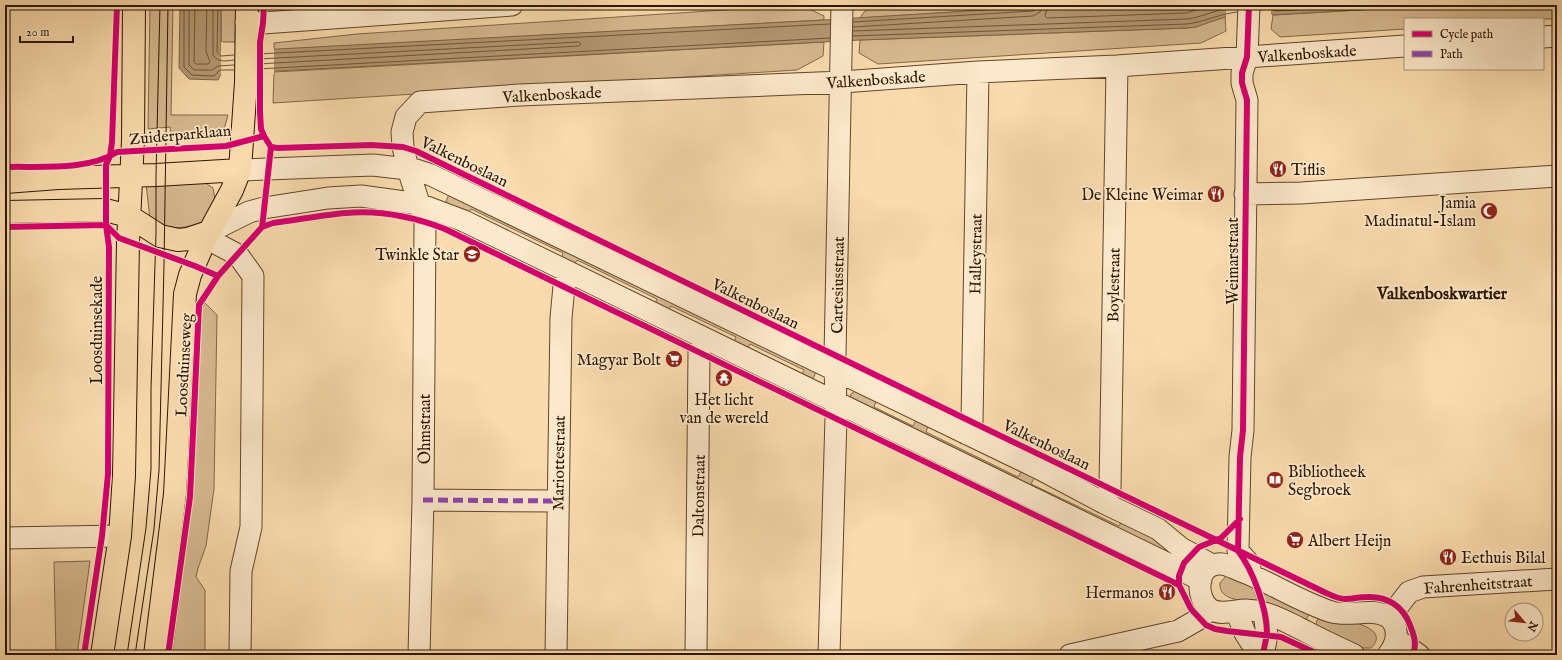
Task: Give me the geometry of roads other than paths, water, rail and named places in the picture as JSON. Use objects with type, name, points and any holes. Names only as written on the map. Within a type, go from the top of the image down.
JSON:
[{"type":"main road","name":"Loosduinsekade","points":[[102,655],[120,536],[124,474],[129,216],[132,175],[134,5]]},
{"type":"main road","name":"Loosduinseweg","points":[[155,655],[175,494],[186,294],[190,275],[208,235],[232,190],[240,170],[246,82],[246,23]]},
{"type":"main road","points":[[5,182],[58,178],[240,170]]},
{"type":"main road","points":[[5,212],[106,210],[129,216],[160,236],[169,239],[188,239],[208,235]]},
{"type":"street","points":[[246,23],[263,23],[426,8],[475,8],[512,5]]},
{"type":"street","name":"Cartesiusstraat","points":[[829,655],[836,403],[835,371],[842,82],[842,8]]},
{"type":"street","name":"Weimarstraat","points":[[1210,609],[1205,604],[1200,593],[1219,565],[1240,457],[1243,430],[1247,100],[1242,83],[1242,73],[1247,57],[1249,10]]},
{"type":"street","points":[[1544,37],[1557,36]]},
{"type":"street","name":"Valkenboskade","points":[[419,204],[408,169],[403,146],[402,132],[406,117],[420,102],[528,95],[842,82],[978,72],[1117,66],[1404,46]]},
{"type":"street","name":"Boylestraat","points":[[1104,503],[1110,488],[1117,66]]},
{"type":"street","name":"Halleystraat","points":[[967,434],[972,422],[978,72]]},
{"type":"street","name":"Valkenboslaan","points":[[240,170],[278,167],[373,165],[416,170],[457,187],[1040,469],[1104,503],[1158,529],[1181,548],[1219,565]]},
{"type":"street","points":[[1245,194],[1301,193],[1557,176]]},
{"type":"street","points":[[240,655],[241,571],[251,527],[253,276],[238,255],[208,235],[254,211],[328,198],[361,196],[419,204],[464,221],[836,403],[1219,565],[1252,575],[1332,612],[1356,614],[1374,612],[1389,618],[1397,633],[1392,647],[1419,655]]},
{"type":"street","name":"Ohmstraat","points":[[419,204],[425,222],[423,500],[419,655]]},
{"type":"street","name":"Mariottestraat","points":[[556,655],[561,318],[564,286],[570,273]]},
{"type":"street","name":"Daltonstraat","points":[[696,655],[699,352],[704,338]]},
{"type":"street","points":[[423,500],[558,501]]},
{"type":"street","points":[[5,538],[120,536]]},
{"type":"street","name":"Fahrenheitstraat","points":[[1389,618],[1409,592],[1422,587],[1557,579]]},
{"type":"street","points":[[1070,655],[1178,632],[1199,619],[1210,609],[1219,612],[1252,611],[1264,613],[1291,624],[1354,655]]},
{"type":"street","points":[[1236,611],[1245,633],[1259,655]]},
{"type":"street","points":[[1263,655],[1267,635],[1264,613]]},
{"type":"water","points":[[180,5],[221,5],[221,52],[824,20],[1064,5],[1446,5],[1273,15],[1271,13],[1225,17],[1196,27],[1187,28],[860,40],[221,74],[218,80],[189,79],[179,68]]},
{"type":"tram line","points":[[127,655],[146,528],[151,469],[151,388],[156,234],[160,5]]},
{"type":"tram line","points":[[135,655],[154,529],[159,470],[168,5]]},
{"type":"place","name":"Tiflis","points":[[1278,169]]},
{"type":"place","name":"De Kleine Weimar","points":[[1216,194]]},
{"type":"place","name":"Jamia Madinatul-Islam","points":[[1489,211]]},
{"type":"place","name":"Twinkle Star","points":[[472,254]]},
{"type":"place","name":"Magyar Bolt","points":[[674,359]]},
{"type":"place","name":"Het licht van de wereld","points":[[724,378]]},
{"type":"place","name":"Bibliotheek Segbroek","points":[[1275,480]]},
{"type":"place","name":"Albert Heijn","points":[[1295,540]]},
{"type":"place","name":"Eethuis Bilal","points":[[1448,557]]},
{"type":"place","name":"Hermanos","points":[[1167,592]]},
{"type":"district","name":"Valkenboskwartier","points":[[1442,293]]}]
